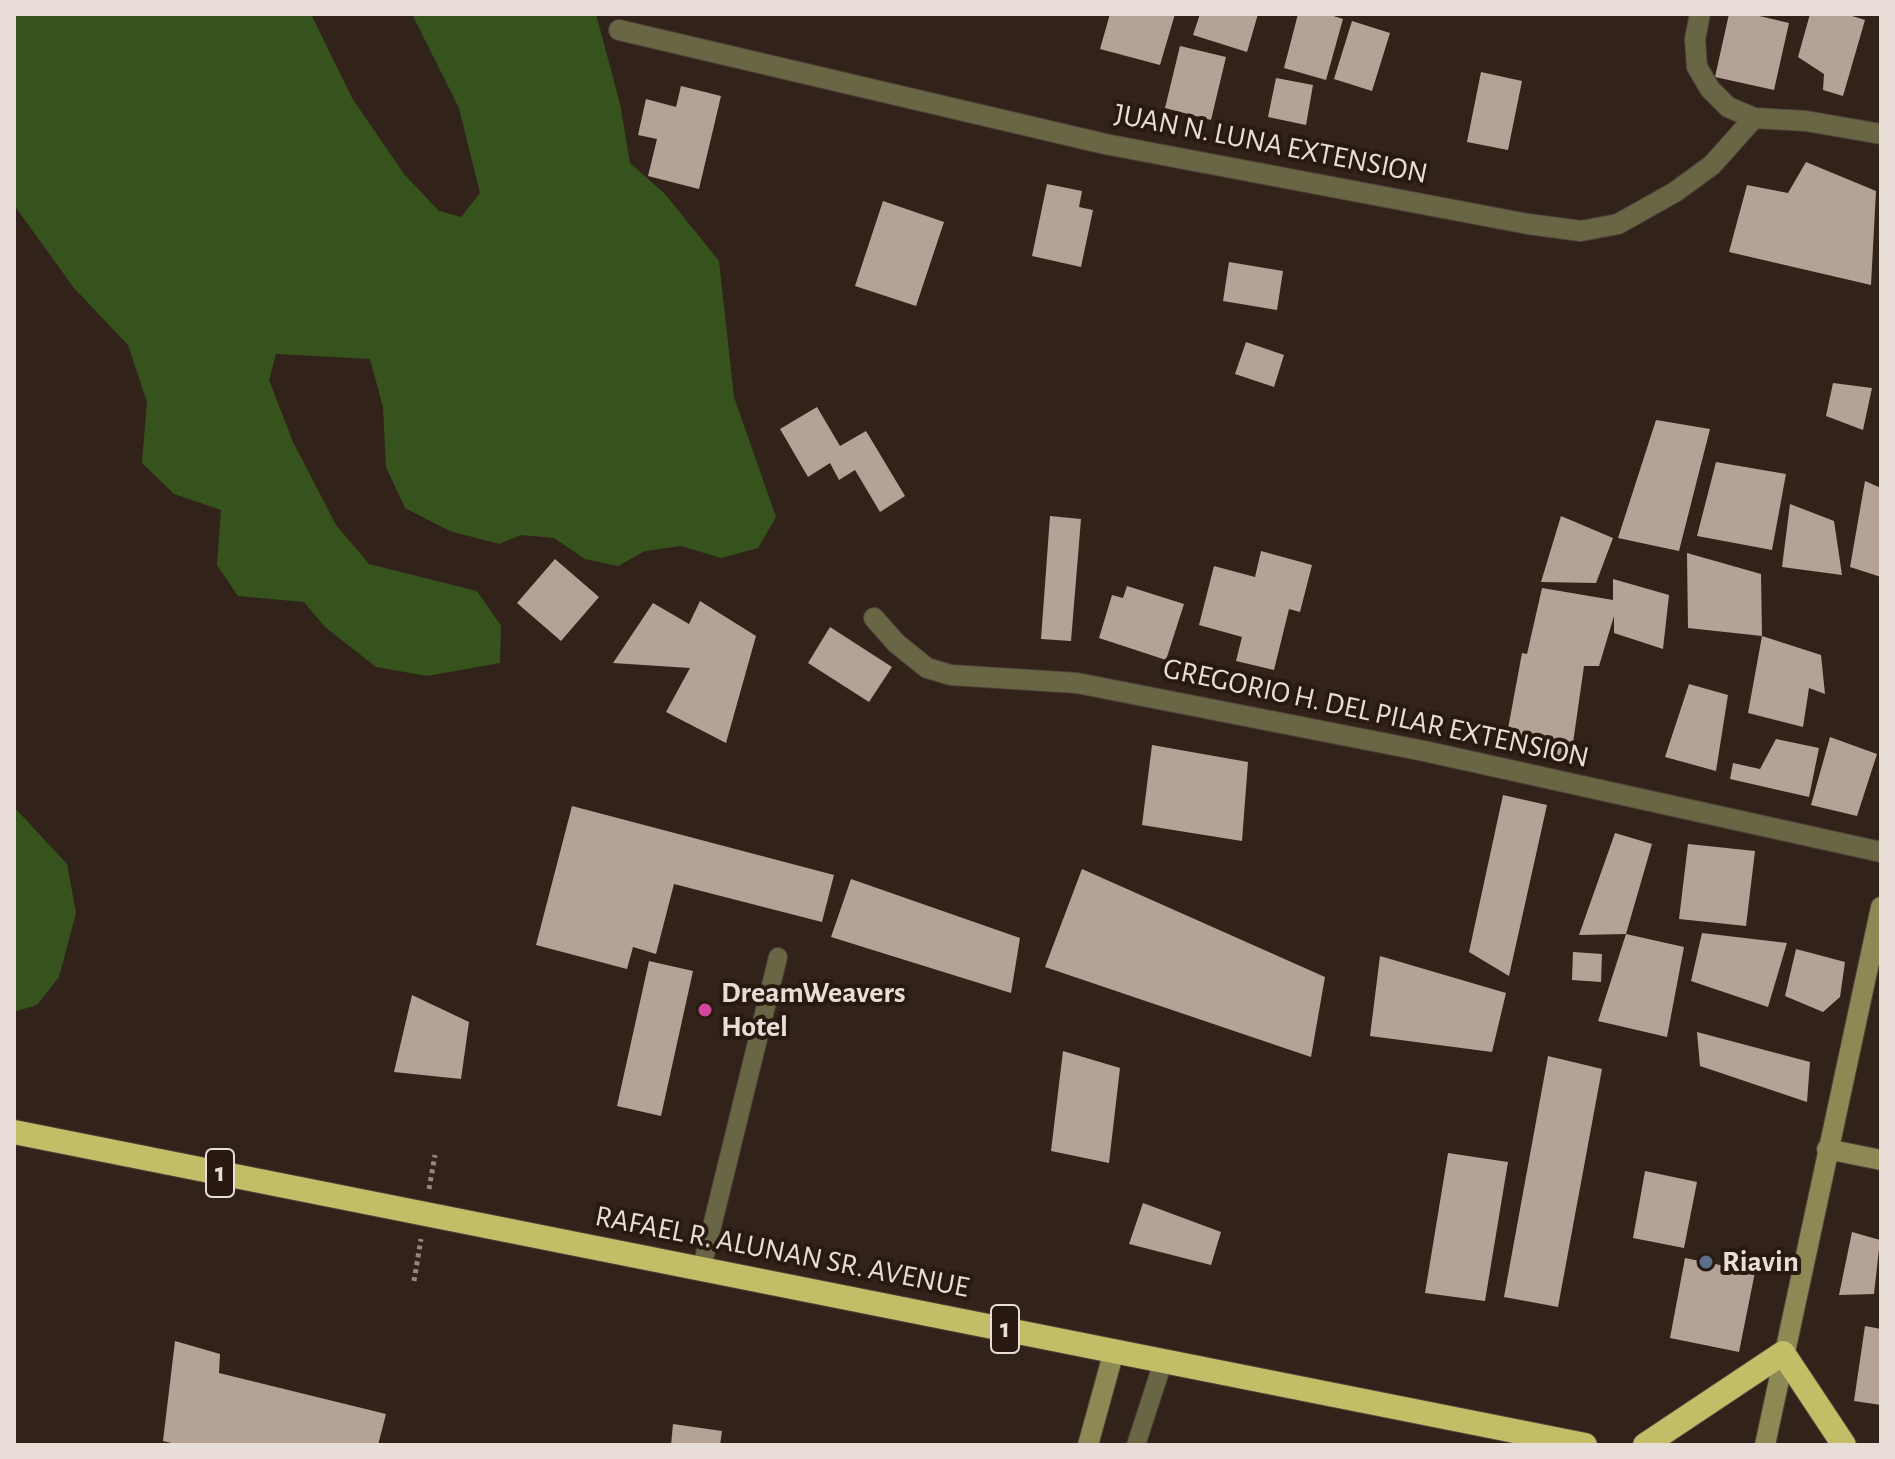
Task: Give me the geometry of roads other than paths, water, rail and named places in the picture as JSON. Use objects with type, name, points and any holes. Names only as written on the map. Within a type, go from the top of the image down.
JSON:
[{"type":"highway","name":"RAFAEL R. ALUNAN SR. AVENUE","points":[[14,1132],[1585,1445]]},
{"type":"highway","points":[[1645,1445],[1783,1353],[1844,1445]]},
{"type":"street","points":[[1700,14],[1695,39],[1697,67],[1710,89],[1728,107],[1754,118],[1806,121],[1881,134]]},
{"type":"street","name":"JUAN N. LUNA EXTENSION","points":[[619,30],[1105,144],[1581,231],[1618,224],[1675,192],[1712,165],[1754,118]]},
{"type":"street","name":"GREGORIO H. DEL PILAR EXTENSION","points":[[874,618],[896,643],[927,668],[951,675],[1077,683],[1424,751],[1881,852]]},
{"type":"street","points":[[1765,1445],[1881,907]]},
{"type":"street","points":[[1827,1149],[1881,1160]]},
{"type":"street","points":[[1088,1445],[1114,1351]]},
{"type":"lane","points":[[702,1267],[778,957]]},
{"type":"lane","points":[[1136,1445],[1163,1362]]},
{"type":"place","name":"DreamWeavers Hotel","points":[[705,1010]]},
{"type":"place","name":"Riavin","points":[[1706,1262]]}]
